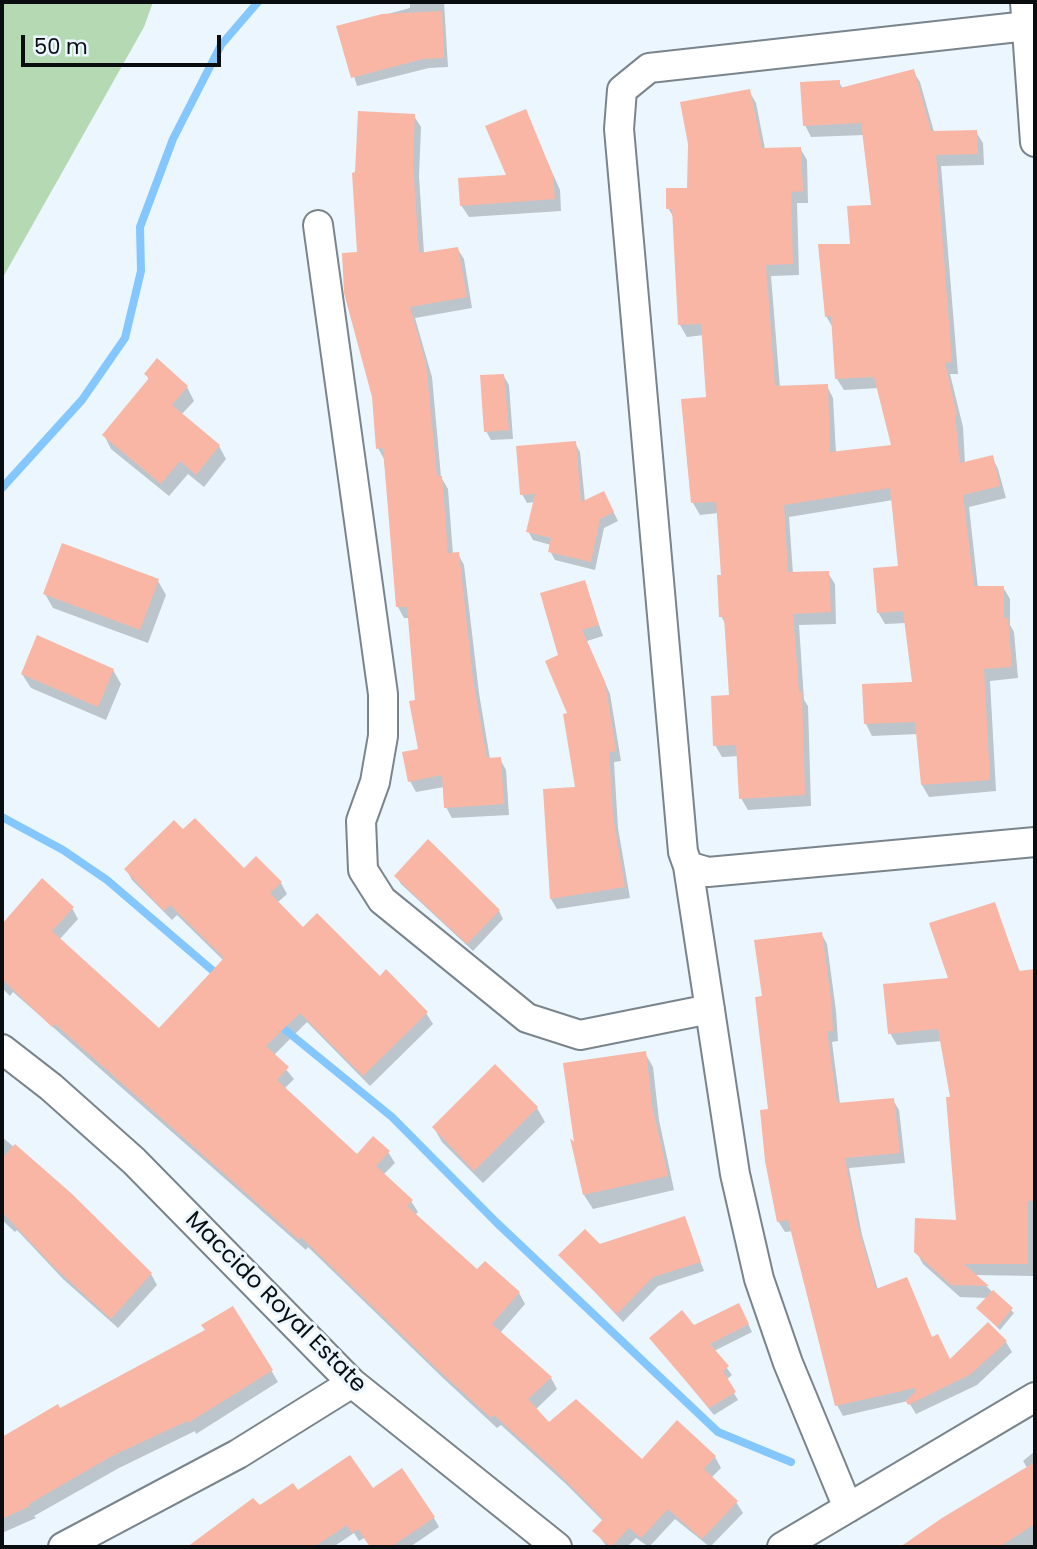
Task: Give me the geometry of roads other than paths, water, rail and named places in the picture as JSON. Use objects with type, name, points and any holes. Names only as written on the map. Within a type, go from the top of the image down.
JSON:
[{"type":"street","points":[[848,1508],[788,1363],[759,1279],[734,1174],[688,866],[683,852],[619,129],[622,90],[649,68],[1026,14],[1035,142]]},
{"type":"street","points":[[318,225],[383,694],[383,736],[374,782],[361,821],[363,870],[382,900],[527,1017],[580,1035],[710,1009]]},
{"type":"street","points":[[688,866],[708,872],[1035,842]]},
{"type":"street","name":"Maccido Royal Estate","points":[[2,1049],[51,1087],[134,1161],[352,1383],[557,1547]]},
{"type":"street","points":[[63,1547],[238,1454],[352,1383]]},
{"type":"street","points":[[782,1547],[1035,1397]]},
{"type":"waterway","points":[[2,488],[82,400],[125,338],[141,271],[140,227],[173,139],[221,45],[258,2]]},
{"type":"waterway","points":[[2,817],[63,850],[107,880],[219,976]]},
{"type":"waterway","points":[[278,1024],[392,1117],[497,1223],[718,1432],[791,1462]]}]
